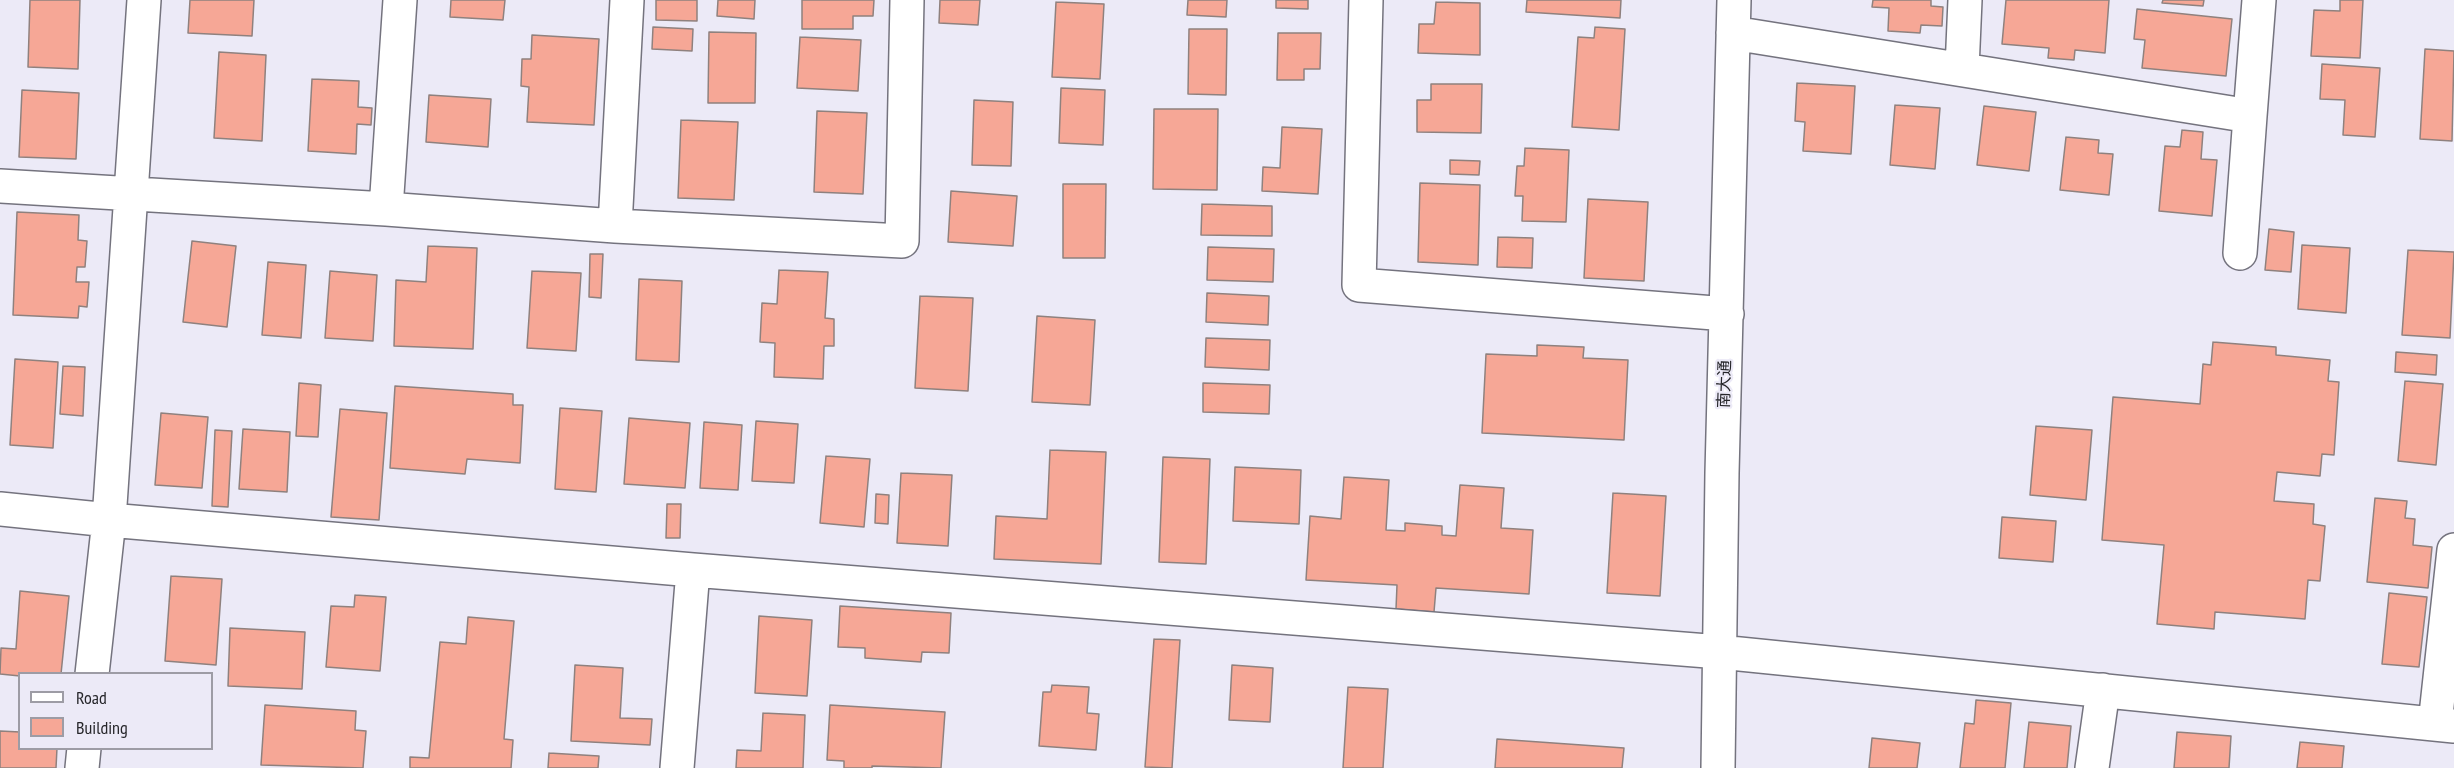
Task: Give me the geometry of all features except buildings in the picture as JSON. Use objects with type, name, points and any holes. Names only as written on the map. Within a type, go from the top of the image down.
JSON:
[{"type":"street","points":[[92,672],[109,520],[144,0]]},
{"type":"street","points":[[386,209],[400,0]]},
{"type":"street","points":[[615,226],[627,0]]},
{"type":"street","points":[[0,186],[386,209],[615,226],[902,241],[907,0]]},
{"type":"street","points":[[1366,0],[1359,285],[1727,314]]},
{"type":"street","name":"南大通","points":[[1718,768],[1734,0]]},
{"type":"street","points":[[1962,69],[1965,0]]},
{"type":"street","points":[[2240,253],[2259,0]]},
{"type":"street","points":[[1733,33],[2250,116]]},
{"type":"street","points":[[0,509],[693,570],[1719,652],[2444,725],[2454,550]]},
{"type":"street","points":[[676,768],[693,570]]},
{"type":"street","points":[[2092,768],[2103,690]]},
{"type":"street","points":[[82,768],[84,750]]}]
